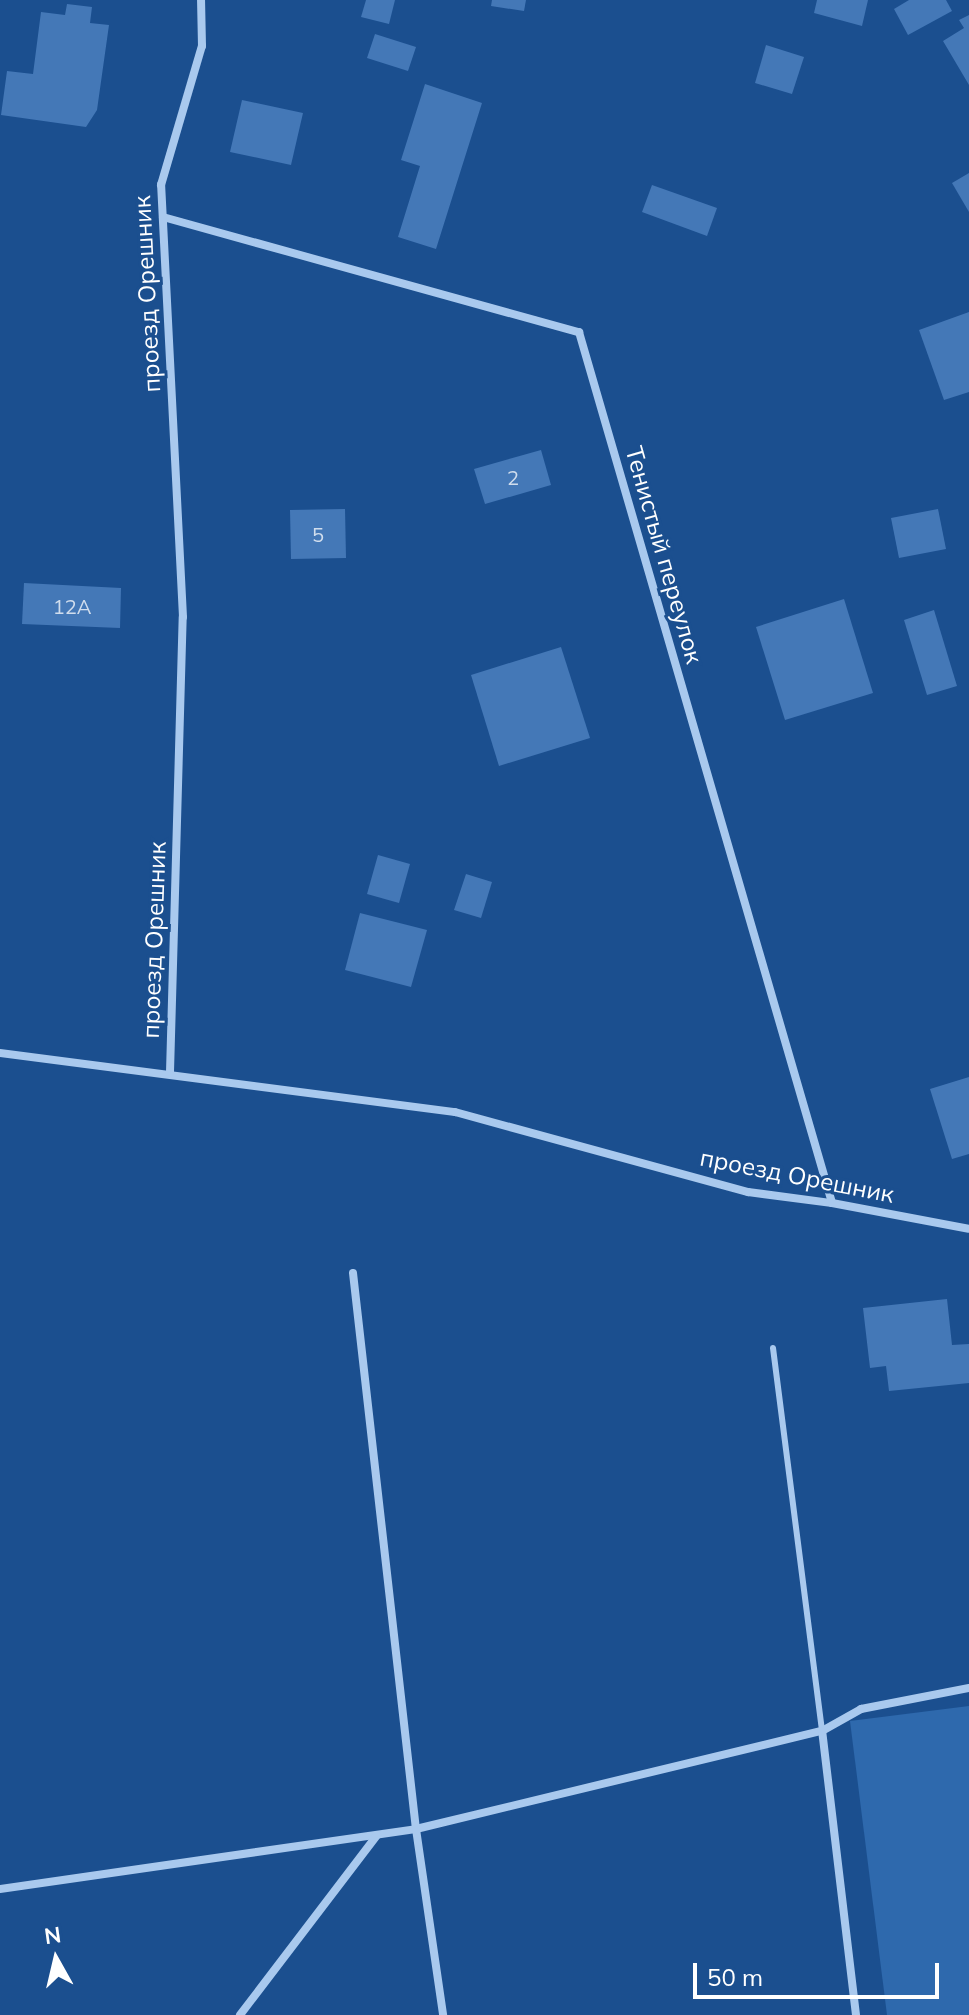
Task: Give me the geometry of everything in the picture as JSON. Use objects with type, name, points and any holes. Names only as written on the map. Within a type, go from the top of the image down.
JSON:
[{"type":"street","name":"проезд Орешник","points":[[201,0],[202,46],[161,185],[183,617],[170,1072],[455,1112],[748,1192],[832,1203],[969,1229]]},
{"type":"street","name":"Тенистый переулок","points":[[163,217],[579,332],[832,1203]]},
{"type":"street","points":[[0,1053],[170,1072]]},
{"type":"street","points":[[353,1273],[416,1829],[443,2015]]},
{"type":"street","points":[[0,1889],[416,1829],[822,1731],[861,1709],[969,1688]]},
{"type":"street","points":[[822,1731],[856,2015]]},
{"type":"street","points":[[240,2015],[377,1835]]},
{"type":"lane","points":[[773,1348],[822,1731]]},
{"type":"shaded area","points":[[969,1706],[969,2015],[887,2015],[850,1721]]},
{"type":"building","points":[[366,0],[395,0],[389,24],[361,17]]},
{"type":"building","points":[[492,0],[526,0],[524,11],[491,6]]},
{"type":"building","points":[[817,0],[868,0],[862,26],[814,13]]},
{"type":"building","points":[[909,0],[946,0],[952,11],[908,35],[894,9]]},
{"type":"building","points":[[67,4],[92,7],[90,23],[109,25],[97,110],[86,127],[1,115],[7,71],[33,74],[41,12],[65,15]]},
{"type":"building","points":[[969,15],[969,85],[943,41],[964,28],[959,20]]},
{"type":"building","points":[[375,34],[416,47],[408,71],[367,58]]},
{"type":"building","points":[[766,45],[804,57],[792,94],[755,83]]},
{"type":"building","points":[[425,84],[482,103],[436,249],[398,237],[420,166],[401,160]]},
{"type":"building","points":[[242,100],[303,113],[291,165],[230,152]]},
{"type":"building","points":[[969,173],[969,212],[952,183]]},
{"type":"building","points":[[652,185],[717,208],[707,236],[642,212]]},
{"type":"building","points":[[969,312],[969,392],[944,400],[919,330]]},
{"type":"building","points":[[541,450],[551,485],[485,504],[474,469]]},
{"type":"building","points":[[345,509],[346,558],[291,559],[290,510]]},
{"type":"building","points":[[938,509],[946,549],[899,558],[891,518]]},
{"type":"building","points":[[24,583],[121,588],[120,628],[22,624]]},
{"type":"building","points":[[844,599],[873,693],[785,720],[756,627]]},
{"type":"building","points":[[934,610],[957,686],[927,695],[904,620]]},
{"type":"building","points":[[561,647],[590,738],[499,766],[471,675]]},
{"type":"building","points":[[378,855],[410,864],[399,903],[367,894]]},
{"type":"building","points":[[466,874],[492,882],[481,918],[454,910]]},
{"type":"building","points":[[360,913],[427,930],[411,987],[345,970]]},
{"type":"building","points":[[969,1077],[969,1154],[952,1159],[930,1089]]},
{"type":"building","points":[[947,1299],[952,1345],[969,1344],[969,1383],[889,1391],[886,1366],[870,1368],[863,1308]]}]
